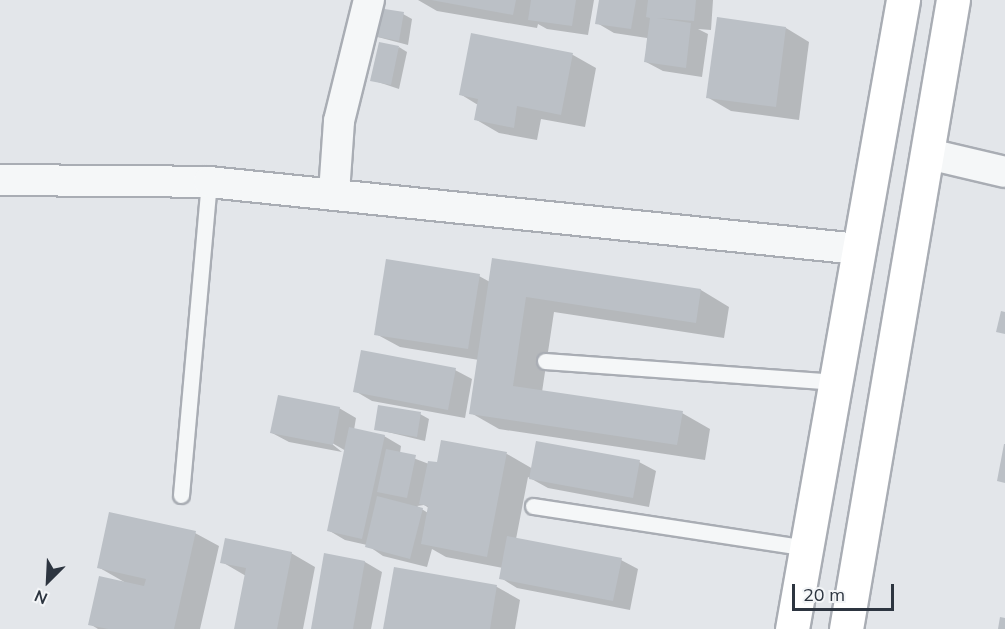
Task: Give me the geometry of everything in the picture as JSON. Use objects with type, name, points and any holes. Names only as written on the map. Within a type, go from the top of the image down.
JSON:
[{"type":"main road","points":[[792,629],[903,0]]},
{"type":"main road","points":[[849,628],[953,0]]},
{"type":"main road","points":[[857,265],[905,288]]},
{"type":"street","points":[[334,193],[339,120],[369,0]]},
{"type":"street","points":[[929,154],[1005,172]]},
{"type":"street","points":[[0,180],[209,182],[334,193],[857,265]]},
{"type":"lane","points":[[181,495],[209,182]]},
{"type":"lane","points":[[545,361],[836,382]]},
{"type":"lane","points":[[533,506],[806,548]]},
{"type":"building","points":[[431,0],[516,0],[513,15]]},
{"type":"building","points":[[531,0],[576,0],[572,26],[528,20]]},
{"type":"building","points":[[599,0],[636,0],[631,29],[595,24]]},
{"type":"building","points":[[648,0],[696,0],[694,21],[657,18],[691,23],[686,68],[644,62],[650,18],[646,17]]},
{"type":"building","points":[[378,8],[404,12],[399,41],[373,36]]},
{"type":"building","points":[[717,17],[786,27],[776,107],[706,98]]},
{"type":"building","points":[[471,33],[573,53],[561,115],[517,106],[514,128],[474,120],[478,99],[459,95]]},
{"type":"building","points":[[379,42],[399,46],[391,85],[370,81]]},
{"type":"building","points":[[492,258],[701,289],[696,323],[526,297],[513,386],[683,411],[677,445],[469,414]]},
{"type":"building","points":[[386,259],[480,274],[468,349],[374,335]]},
{"type":"building","points":[[1001,311],[1005,312],[1005,334],[996,332]]},
{"type":"building","points":[[361,350],[456,368],[448,410],[353,392]]},
{"type":"building","points":[[278,395],[340,407],[333,445],[270,433]]},
{"type":"building","points":[[378,405],[421,412],[417,437],[374,430]]},
{"type":"building","points":[[349,427],[385,435],[362,539],[327,531]]},
{"type":"building","points":[[441,440],[507,452],[487,557],[421,544],[428,506],[419,504],[428,461],[437,462]]},
{"type":"building","points":[[536,441],[640,460],[633,498],[529,479]]},
{"type":"building","points":[[1005,444],[1005,483],[997,481]]},
{"type":"building","points":[[386,449],[416,455],[407,498],[377,492]]},
{"type":"building","points":[[377,496],[423,508],[410,559],[365,547]]},
{"type":"building","points":[[109,512],[196,531],[174,629],[108,629],[88,625],[99,576],[144,586],[146,579],[97,568]]},
{"type":"building","points":[[507,536],[622,558],[613,601],[499,579]]},
{"type":"building","points":[[225,538],[292,552],[277,629],[234,629],[246,568],[220,563]]},
{"type":"building","points":[[324,553],[365,561],[353,629],[311,629]]},
{"type":"building","points":[[394,567],[497,585],[490,629],[383,629]]},
{"type":"building","points":[[1000,617],[1005,618],[1005,629],[998,629]]}]
